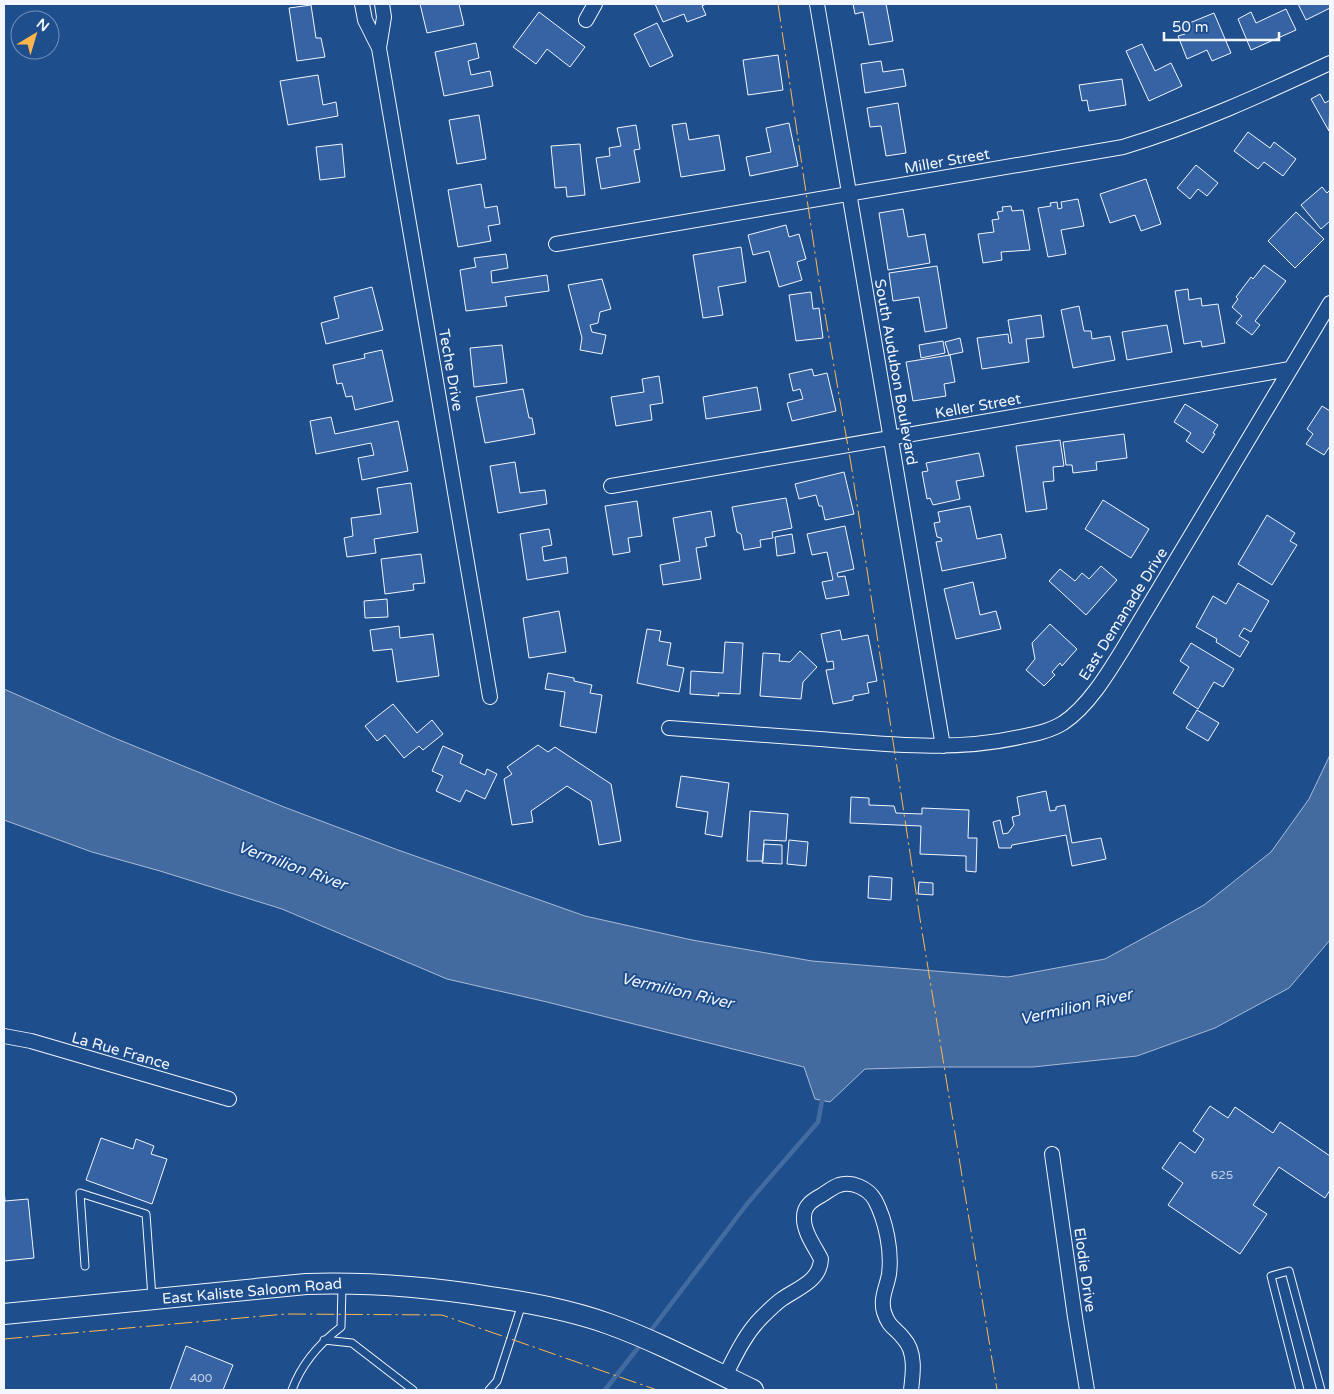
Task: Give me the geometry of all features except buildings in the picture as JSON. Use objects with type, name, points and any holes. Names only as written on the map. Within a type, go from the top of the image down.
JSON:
[{"type":"main road","name":"East Kaliste Saloom Road","points":[[4,1314],[306,1284],[343,1283],[443,1289],[548,1306],[608,1324],[674,1350],[752,1390]]},
{"type":"street","name":"Teche Drive","points":[[362,4],[365,20],[379,48],[490,697]]},
{"type":"street","name":"Teche Drive","points":[[379,48],[384,17],[382,4]]},
{"type":"street","points":[[586,20],[595,4]]},
{"type":"street","name":"South Audubon Boulevard","points":[[817,4],[943,746]]},
{"type":"street","name":"Miller Street","points":[[556,244],[1123,147],[1211,117],[1330,63]]},
{"type":"street","name":"East Demanade Drive","points":[[669,728],[943,746],[991,743],[1042,733],[1062,723],[1074,714],[1095,690],[1126,644],[1330,303]]},
{"type":"street","name":"Keller Street","points":[[612,486],[1290,369]]},
{"type":"street","name":"La Rue France","points":[[4,1036],[31,1041],[229,1099]]},
{"type":"street","name":"Elodie Drive","points":[[1052,1154],[1087,1390]]},
{"type":"street","points":[[725,1376],[744,1340],[761,1318],[782,1299],[809,1282],[818,1270],[821,1259],[804,1226],[806,1208],[812,1200],[838,1185],[849,1184],[870,1193],[883,1220],[888,1247],[889,1275],[883,1298],[884,1309],[892,1328],[904,1338],[909,1347],[913,1362],[911,1390]]},
{"type":"lane","points":[[85,1266],[80,1193],[146,1214],[153,1300]]},
{"type":"lane","points":[[1300,1390],[1271,1276],[1289,1271],[1321,1390]]},
{"type":"lane","points":[[292,1390],[296,1378],[324,1340],[341,1327],[343,1283]]},
{"type":"lane","points":[[489,1390],[497,1381],[523,1302]]},
{"type":"lane","points":[[324,1340],[352,1343],[413,1390]]},
{"type":"water","name":"Vermilion River","points":[[4,689],[112,737],[284,807],[398,850],[585,916],[692,940],[812,961],[1008,977],[1105,959],[1204,905],[1271,852],[1309,799],[1330,755],[1330,940],[1289,988],[1215,1028],[1137,1056],[1033,1067],[865,1069],[830,1102],[815,1099],[804,1067],[547,1002],[447,979],[282,909],[92,852],[4,820]]},
{"type":"waterway","points":[[649,1333],[747,1204],[818,1122],[823,1096]]},
{"type":"waterway","points":[[605,1390],[641,1344]]},
{"type":"power","points":[[778,4],[819,280],[851,464],[920,919],[997,1390]]},
{"type":"power","points":[[4,1339],[286,1314],[442,1315],[657,1390]]}]
